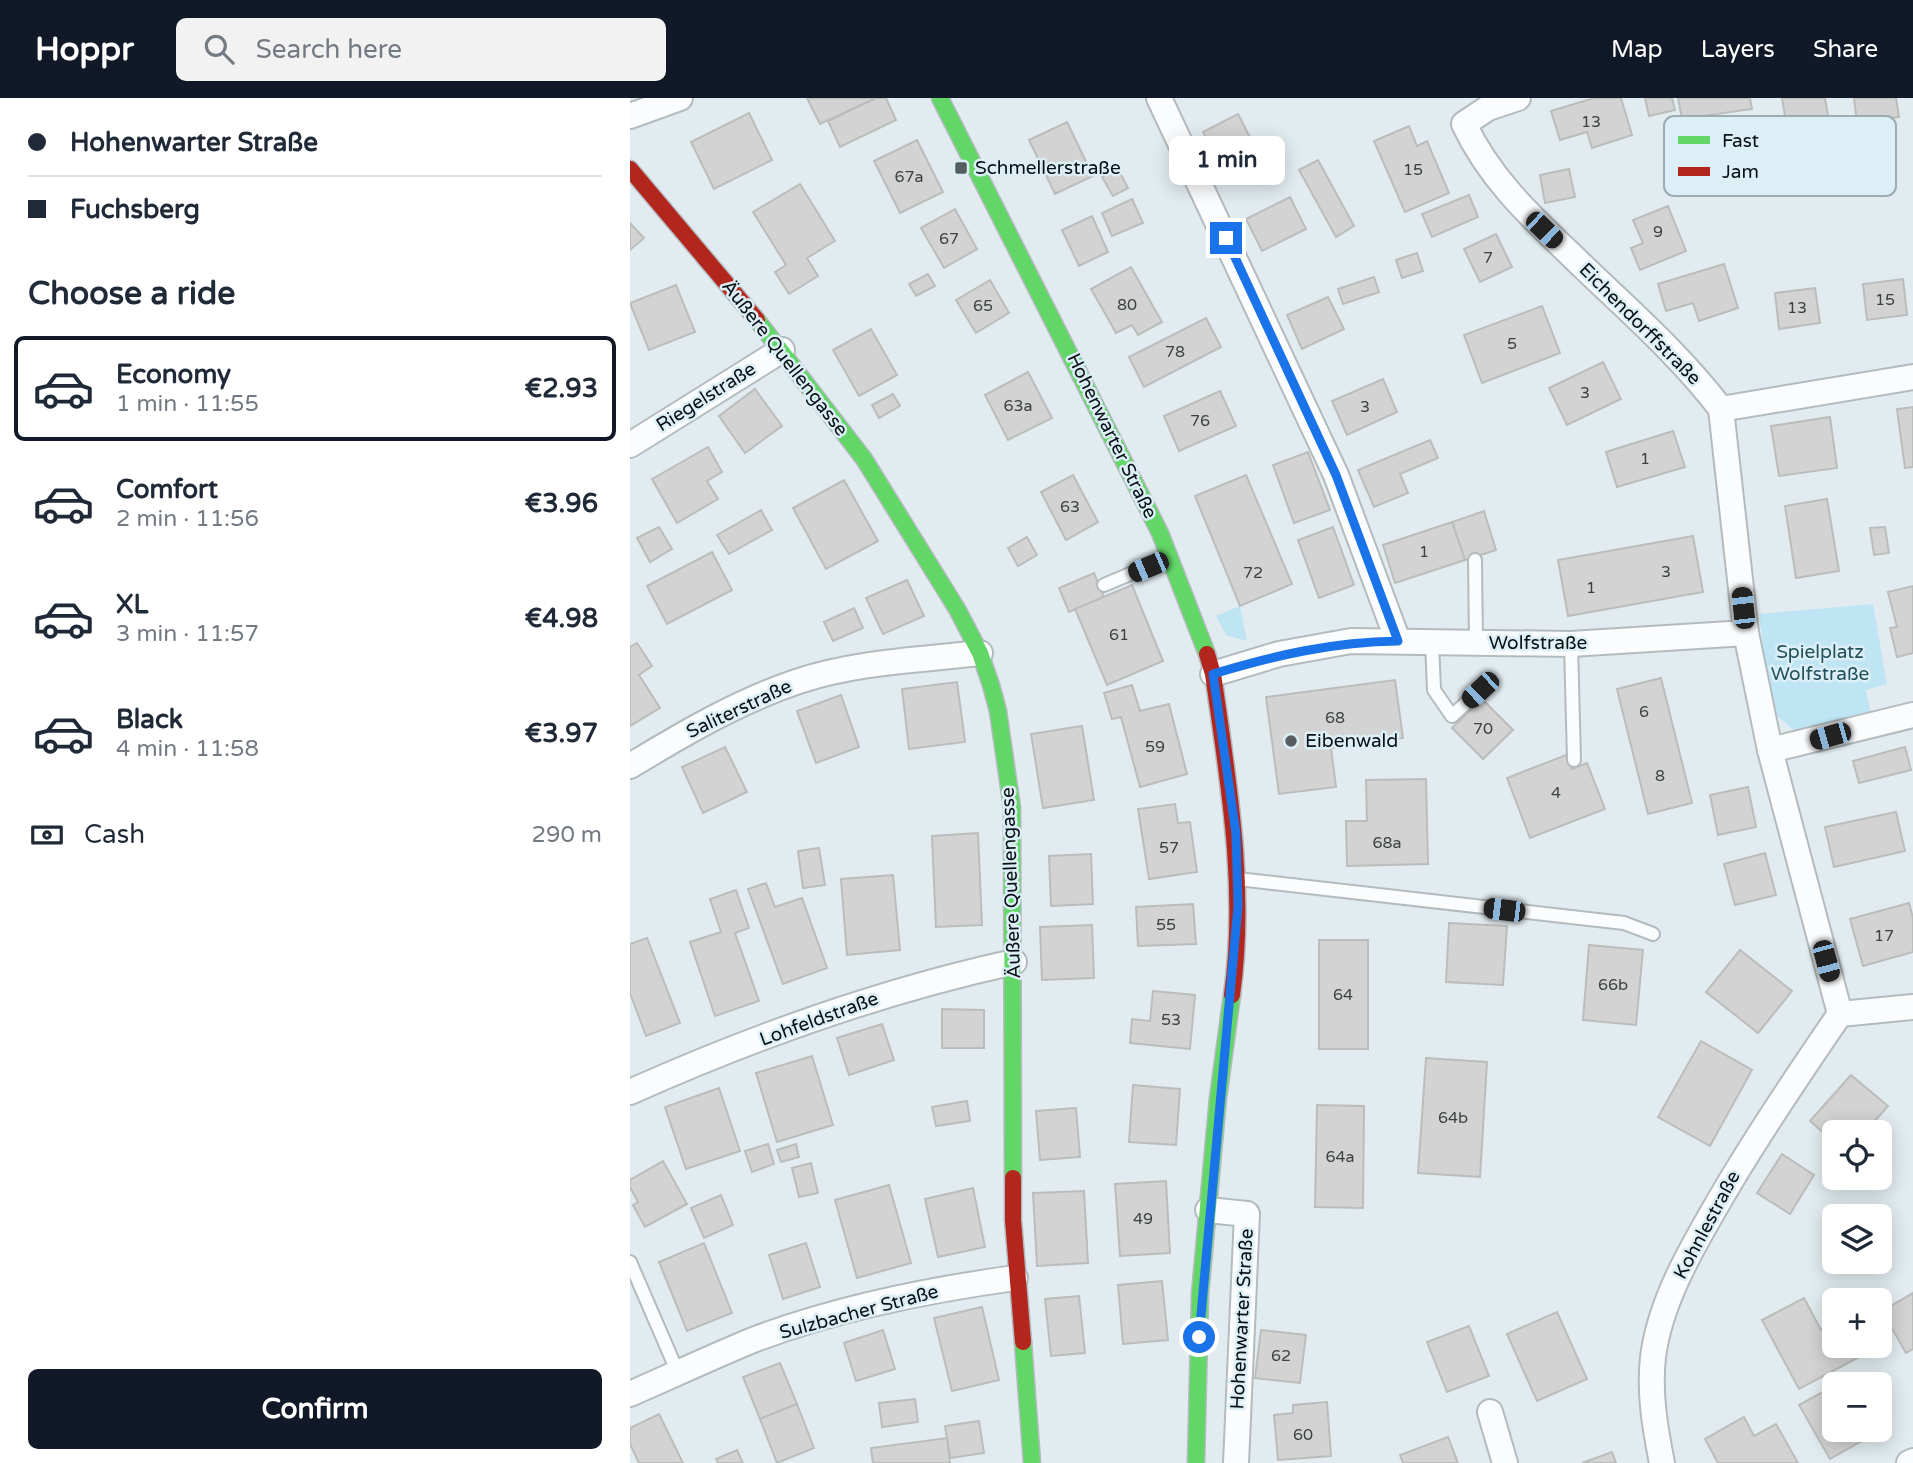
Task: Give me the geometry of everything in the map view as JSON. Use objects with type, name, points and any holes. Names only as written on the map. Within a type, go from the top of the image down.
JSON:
[{"type":"street","points":[[630,116],[680,98]]},
{"type":"street","name":"Hohenwarter Straße","points":[[940,98],[1024,260],[1170,557],[1213,674],[1230,783],[1238,879],[1233,988],[1200,1294],[1196,1463]]},
{"type":"street","points":[[1159,98],[1336,475],[1398,641]]},
{"type":"street","name":"Eichendorffstraße","points":[[1518,98],[1488,108],[1464,124],[1496,179],[1526,212],[1693,373],[1721,409]]},
{"type":"street","name":"Äußere Quellengasse","points":[[630,169],[782,349],[864,459],[913,535],[980,653],[998,711],[1012,808],[1015,1278],[1032,1463]]},
{"type":"street","name":"Riegelstraße","points":[[630,445],[782,349]]},
{"type":"street","points":[[1913,377],[1721,409],[1746,633],[1770,750],[1840,1014],[1913,1007]]},
{"type":"street","name":"Wolfstraße","points":[[1213,674],[1312,647],[1351,641],[1571,644],[1746,633]]},
{"type":"street","name":"Saliterstraße","points":[[630,766],[710,719],[798,681],[844,670],[980,653]]},
{"type":"street","points":[[1770,750],[1913,715]]},
{"type":"street","name":"Lohfeldstraße","points":[[630,1093],[849,1005],[958,974],[1014,962]]},
{"type":"street","name":"Kohnlestraße","points":[[1662,1463],[1654,1428],[1653,1356],[1673,1289],[1689,1252],[1748,1152],[1840,1014]]},
{"type":"street","name":"Hohenwarter Straße","points":[[1208,1210],[1247,1214],[1236,1463]]},
{"type":"street","name":"Sulzbacher Straße","points":[[630,1394],[755,1340],[834,1314],[936,1291],[1015,1278]]},
{"type":"street","points":[[1490,1412],[1505,1463]]},
{"type":"lane","points":[[1104,585],[1170,557]]},
{"type":"lane","points":[[1475,560],[1476,643]]},
{"type":"lane","points":[[1432,642],[1434,690],[1441,705],[1452,716],[1480,690]]},
{"type":"lane","points":[[1571,644],[1574,760]]},
{"type":"lane","points":[[1238,879],[1624,923],[1653,934]]},
{"type":"lane","points":[[630,1262],[678,1373]]},
{"type":"green space","name":"Spielplatz Wolfstraße","points":[[1873,604],[1887,684],[1866,690],[1873,724],[1808,742],[1771,711],[1759,614]]},
{"type":"green space","points":[[1240,606],[1247,641],[1226,635],[1216,616]]},
{"type":"building","points":[[807,98],[874,98],[874,99],[820,124]]},
{"type":"building","points":[[876,98],[886,98],[896,120],[840,147],[828,121]]},
{"type":"building","points":[[1594,98],[1621,98],[1632,135],[1592,148],[1587,132],[1560,140],[1551,111]]},
{"type":"building","points":[[1645,98],[1672,98],[1675,110],[1649,116]]},
{"type":"building","points":[[1678,98],[1750,98],[1752,109],[1703,116],[1681,116]]},
{"type":"building","points":[[1782,98],[1825,98],[1828,116],[1785,116]]},
{"type":"building","points":[[1854,98],[1896,98],[1899,117],[1856,116]]},
{"type":"building","points":[[749,113],[772,160],[714,189],[691,142]]},
{"type":"building","points":[[1238,114],[1259,155],[1223,172],[1203,132]]},
{"type":"building","points":[[1067,122],[1093,176],[1055,194],[1029,140]]},
{"type":"building","points":[[1409,126],[1417,146],[1427,141],[1449,193],[1405,212],[1374,141]]},
{"type":"building","points":[[917,140],[943,192],[900,213],[874,161]]},
{"type":"building","points":[[1318,160],[1354,226],[1336,237],[1299,170]]},
{"type":"building","points":[[1118,169],[1128,188],[1113,196],[1102,177]]},
{"type":"building","points":[[1569,169],[1575,197],[1545,203],[1540,175]]},
{"type":"building","points":[[800,184],[835,241],[807,258],[818,276],[789,294],[775,272],[786,265],[753,212]]},
{"type":"building","points":[[1469,195],[1478,217],[1432,237],[1422,214]]},
{"type":"building","points":[[1290,197],[1306,229],[1262,251],[1246,219]]},
{"type":"building","points":[[1132,199],[1143,223],[1112,236],[1102,213]]},
{"type":"building","points":[[1668,206],[1686,251],[1640,270],[1631,248],[1643,243],[1633,220]]},
{"type":"building","points":[[955,209],[977,249],[944,268],[921,228]]},
{"type":"building","points":[[1092,216],[1108,252],[1079,266],[1062,230]]},
{"type":"building","points":[[630,223],[644,238],[630,250]]},
{"type":"building","points":[[1496,234],[1512,267],[1480,282],[1464,249]]},
{"type":"building","points":[[1417,253],[1423,271],[1402,278],[1396,260]]},
{"type":"building","points":[[1724,264],[1738,308],[1699,321],[1693,303],[1666,311],[1658,284]]},
{"type":"building","points":[[1131,267],[1162,322],[1138,335],[1132,325],[1116,333],[1091,289]]},
{"type":"building","points":[[928,274],[935,286],[916,296],[909,284]]},
{"type":"building","points":[[1374,277],[1379,292],[1343,304],[1338,289]]},
{"type":"building","points":[[1903,279],[1907,315],[1867,320],[1863,284]]},
{"type":"building","points":[[990,280],[1009,313],[976,333],[956,300]]},
{"type":"building","points":[[676,285],[695,332],[649,350],[630,303]]},
{"type":"building","points":[[1815,288],[1820,323],[1779,329],[1775,293]]},
{"type":"building","points":[[1328,297],[1344,329],[1302,349],[1287,315]]},
{"type":"building","points":[[1542,306],[1560,353],[1482,383],[1464,335]]},
{"type":"building","points":[[1206,318],[1221,347],[1144,387],[1129,357]]},
{"type":"building","points":[[871,329],[897,375],[859,396],[833,350]]},
{"type":"building","points":[[1603,362],[1621,399],[1567,425],[1549,388]]},
{"type":"building","points":[[1028,372],[1052,418],[1008,440],[985,395]]},
{"type":"building","points":[[1383,379],[1397,412],[1347,435],[1332,401]]},
{"type":"building","points":[[755,389],[782,426],[745,453],[719,416]]},
{"type":"building","points":[[1220,391],[1236,426],[1179,451],[1164,416]]},
{"type":"building","points":[[893,394],[900,406],[879,418],[872,405]]},
{"type":"building","points":[[1913,407],[1913,467],[1905,468],[1897,409]]},
{"type":"building","points":[[1830,417],[1837,468],[1779,476],[1771,426]]},
{"type":"building","points":[[1673,431],[1685,467],[1617,487],[1606,452]]},
{"type":"building","points":[[1430,440],[1438,458],[1400,474],[1408,493],[1374,507],[1358,470]]},
{"type":"building","points":[[708,447],[722,472],[707,481],[718,499],[677,523],[652,479]]},
{"type":"building","points":[[1308,452],[1330,510],[1294,523],[1273,465]]},
{"type":"building","points":[[1073,475],[1098,522],[1066,540],[1041,492]]},
{"type":"building","points":[[1246,475],[1292,584],[1240,606],[1195,496]]},
{"type":"building","points":[[844,480],[878,541],[826,569],[793,508]]},
{"type":"building","points":[[1827,499],[1839,571],[1796,578],[1785,506]]},
{"type":"building","points":[[761,510],[772,530],[729,554],[717,535]]},
{"type":"building","points":[[1484,511],[1496,550],[1465,560],[1452,522]]},
{"type":"building","points":[[1452,522],[1465,560],[1395,583],[1383,545]]},
{"type":"building","points":[[659,527],[672,549],[650,562],[637,538]]},
{"type":"building","points":[[1333,527],[1354,585],[1319,598],[1298,540]]},
{"type":"building","points":[[1885,527],[1889,553],[1874,555],[1870,528]]},
{"type":"building","points":[[1693,536],[1703,592],[1568,616],[1558,560]]},
{"type":"building","points":[[1027,537],[1037,555],[1018,566],[1008,548]]},
{"type":"building","points":[[712,552],[732,590],[667,624],[647,586]]},
{"type":"building","points":[[1094,573],[1104,597],[1069,612],[1059,588]]},
{"type":"building","points":[[907,580],[924,616],[883,634],[866,598]]},
{"type":"building","points":[[1132,585],[1163,661],[1107,685],[1075,609]]},
{"type":"building","points":[[1913,586],[1913,653],[1897,657],[1890,628],[1897,627],[1888,592]]},
{"type":"building","points":[[854,608],[863,628],[833,641],[824,622]]},
{"type":"building","points":[[637,643],[652,666],[639,675],[660,708],[630,726],[630,647]]},
{"type":"building","points":[[1661,678],[1692,803],[1648,814],[1617,689]]},
{"type":"building","points":[[1395,680],[1403,738],[1331,748],[1336,787],[1279,794],[1266,697]]},
{"type":"building","points":[[957,682],[965,742],[909,749],[902,689]]},
{"type":"building","points":[[1132,685],[1140,711],[1169,704],[1187,774],[1140,787],[1121,717],[1112,719],[1104,693]]},
{"type":"building","points":[[841,695],[859,747],[816,763],[797,711]]},
{"type":"building","points":[[1482,699],[1513,730],[1483,759],[1452,728]]},
{"type":"building","points":[[1082,726],[1094,800],[1043,808],[1031,734]]},
{"type":"building","points":[[725,747],[747,792],[703,813],[682,767]]},
{"type":"building","points":[[1905,747],[1911,770],[1859,783],[1853,761]]},
{"type":"building","points":[[1566,755],[1572,769],[1587,763],[1605,809],[1530,838],[1507,778]]},
{"type":"building","points":[[1426,779],[1428,864],[1347,866],[1346,821],[1367,821],[1366,780]]},
{"type":"building","points":[[1748,787],[1756,827],[1718,835],[1710,795]]},
{"type":"building","points":[[1175,804],[1178,823],[1190,822],[1197,872],[1149,879],[1138,809]]},
{"type":"building","points":[[1896,812],[1905,851],[1834,867],[1825,827]]},
{"type":"building","points":[[978,833],[982,925],[936,927],[932,836]]},
{"type":"building","points":[[819,848],[825,885],[803,888],[798,851]]},
{"type":"building","points":[[1765,853],[1776,895],[1735,905],[1724,864]]},
{"type":"building","points":[[1091,854],[1093,904],[1051,906],[1049,856]]},
{"type":"building","points":[[893,875],[900,950],[847,955],[841,879]]},
{"type":"building","points":[[766,883],[775,907],[802,898],[827,968],[783,984],[748,889]]},
{"type":"building","points":[[736,890],[749,928],[735,933],[759,1001],[715,1016],[690,942],[721,932],[710,899]]},
{"type":"building","points":[[1909,903],[1913,918],[1913,952],[1863,966],[1850,919]]},
{"type":"building","points":[[1193,904],[1196,944],[1138,946],[1136,907]]},
{"type":"building","points":[[1449,923],[1507,926],[1503,985],[1446,982]]},
{"type":"building","points":[[1092,925],[1094,978],[1042,980],[1040,927]]},
{"type":"building","points":[[647,938],[680,1023],[646,1036],[630,993],[630,944]]},
{"type":"building","points":[[1319,940],[1368,940],[1368,1049],[1319,1049]]},
{"type":"building","points":[[1589,945],[1643,950],[1636,1025],[1583,1020]]},
{"type":"building","points":[[1740,950],[1792,991],[1758,1033],[1706,992]]},
{"type":"building","points":[[1153,991],[1195,995],[1190,1049],[1130,1043],[1132,1019],[1150,1021]]},
{"type":"building","points":[[942,1009],[984,1010],[984,1048],[942,1048]]},
{"type":"building","points":[[882,1024],[894,1060],[849,1075],[837,1038]]},
{"type":"building","points":[[1701,1041],[1752,1070],[1710,1146],[1658,1117]]},
{"type":"building","points":[[812,1056],[833,1125],[777,1142],[756,1073]]},
{"type":"building","points":[[1426,1058],[1487,1062],[1480,1177],[1418,1173]]},
{"type":"building","points":[[1851,1075],[1888,1106],[1876,1120],[1822,1120],[1822,1132],[1810,1121]]},
{"type":"building","points":[[1133,1085],[1180,1089],[1176,1145],[1129,1142]]},
{"type":"building","points":[[719,1088],[740,1151],[686,1169],[665,1107]]},
{"type":"building","points":[[967,1101],[970,1121],[936,1126],[932,1107]]},
{"type":"building","points":[[1317,1105],[1364,1106],[1363,1208],[1315,1207]]},
{"type":"building","points":[[1076,1108],[1080,1157],[1040,1160],[1036,1111]]},
{"type":"building","points":[[768,1144],[774,1164],[752,1172],[745,1151]]},
{"type":"building","points":[[796,1144],[799,1157],[781,1162],[777,1150]]},
{"type":"building","points":[[1782,1154],[1814,1175],[1790,1214],[1757,1193]]},
{"type":"building","points":[[663,1161],[687,1204],[645,1227],[633,1205],[638,1202],[630,1187],[630,1180]]},
{"type":"building","points":[[811,1163],[818,1193],[799,1197],[792,1168]]},
{"type":"building","points":[[1166,1181],[1170,1253],[1120,1256],[1115,1184]]},
{"type":"building","points":[[889,1185],[911,1263],[857,1278],[835,1200]]},
{"type":"building","points":[[973,1188],[985,1247],[938,1257],[925,1199]]},
{"type":"building","points":[[1084,1191],[1088,1263],[1037,1266],[1033,1193]]},
{"type":"building","points":[[721,1195],[733,1225],[704,1238],[691,1208]]},
{"type":"building","points":[[704,1243],[732,1313],[687,1331],[659,1262]]},
{"type":"building","points":[[806,1243],[820,1287],[783,1299],[769,1255]]},
{"type":"building","points":[[1162,1281],[1168,1340],[1123,1344],[1118,1285]]},
{"type":"building","points":[[1913,1293],[1913,1349],[1906,1353],[1892,1328],[1892,1305]]},
{"type":"building","points":[[1079,1296],[1085,1353],[1051,1356],[1045,1299]]},
{"type":"building","points":[[1804,1298],[1822,1329],[1822,1358],[1857,1358],[1831,1372],[1822,1372],[1822,1377],[1799,1389],[1762,1320]]},
{"type":"building","points":[[982,1307],[999,1380],[952,1391],[934,1318]]},
{"type":"building","points":[[1557,1312],[1587,1379],[1537,1401],[1507,1334]]},
{"type":"building","points":[[1469,1326],[1489,1376],[1447,1392],[1427,1342]]},
{"type":"building","points":[[883,1330],[895,1369],[856,1381],[844,1343]]},
{"type":"building","points":[[1261,1330],[1306,1335],[1300,1383],[1255,1378]]},
{"type":"building","points":[[780,1363],[797,1404],[760,1419],[743,1377]]},
{"type":"building","points":[[1822,1393],[1822,1442],[1860,1442],[1830,1459],[1799,1405]]},
{"type":"building","points":[[915,1399],[918,1422],[882,1427],[879,1403]]},
{"type":"building","points":[[1327,1402],[1331,1456],[1278,1460],[1274,1415],[1293,1413],[1293,1405]]},
{"type":"building","points":[[797,1404],[814,1448],[777,1463],[760,1419]]},
{"type":"building","points":[[659,1414],[683,1463],[639,1463],[630,1444],[630,1428]]},
{"type":"building","points":[[1744,1417],[1754,1436],[1776,1424],[1798,1463],[1718,1463],[1705,1439]]},
{"type":"building","points":[[979,1421],[984,1453],[950,1458],[945,1426]]},
{"type":"building","points":[[1448,1437],[1458,1463],[1403,1463],[1400,1455]]},
{"type":"building","points":[[947,1438],[950,1463],[873,1463],[871,1448]]},
{"type":"building","points":[[737,1450],[743,1463],[718,1463],[716,1459]]},
{"type":"building","points":[[1612,1452],[1616,1463],[1582,1463]]},
{"type":"traffic: fast","points":[[940,98],[1160,533],[1207,654]]},
{"type":"traffic: fast","points":[[757,320],[864,459],[957,609],[980,653],[991,685],[998,711],[1012,808],[1013,1178]]},
{"type":"traffic: fast","points":[[1196,1463],[1200,1294],[1218,1098],[1232,995]]},
{"type":"traffic: fast","points":[[1023,1342],[1032,1463]]},
{"type":"traffic: jam","points":[[630,169],[757,320]]},
{"type":"traffic: jam","points":[[1207,654],[1213,674],[1224,754],[1237,874],[1236,955],[1232,995]]},
{"type":"traffic: jam","points":[[1013,1178],[1013,1220],[1023,1342]]},
{"type":"place","name":"Schmellerstraße","points":[[961,168]]},
{"type":"place","name":"Eibenwald","points":[[1291,741]]},
{"type":"route","points":[[1199,1337],[1200,1294],[1218,1098],[1233,988],[1238,906],[1236,834],[1223,727],[1213,674],[1312,647],[1351,641],[1398,641],[1336,475],[1226,238]]}]
